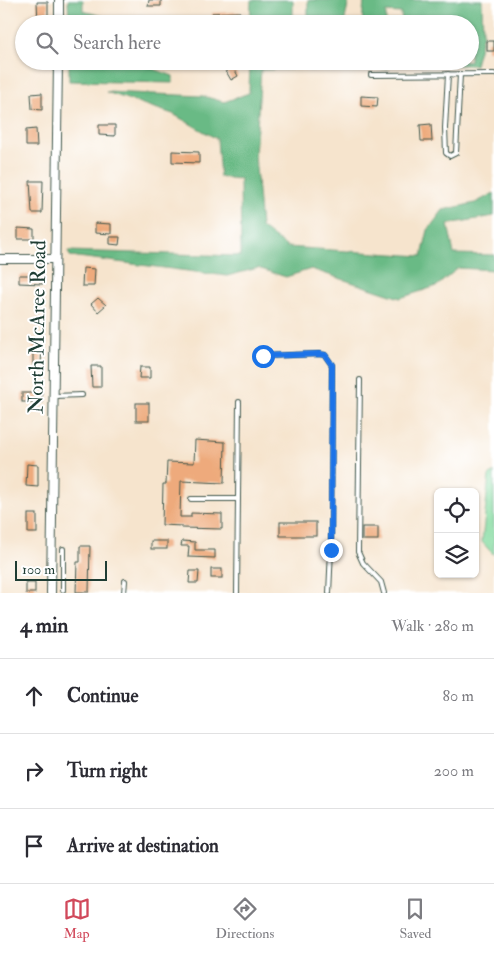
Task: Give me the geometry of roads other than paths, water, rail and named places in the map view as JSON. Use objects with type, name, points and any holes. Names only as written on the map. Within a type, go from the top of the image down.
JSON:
[{"type":"street","points":[[59,0],[59,15]]},
{"type":"street","name":"North McAree Road","points":[[51,593],[58,70]]},
{"type":"street","points":[[0,259],[55,259]]},
{"type":"lane","points":[[448,74],[445,128],[446,154],[450,156],[456,153],[460,74]]},
{"type":"lane","points":[[371,75],[494,74]]},
{"type":"lane","points":[[263,356],[319,354],[325,355],[332,365],[329,593]]},
{"type":"lane","points":[[360,380],[358,552],[363,563],[380,582],[384,593]]},
{"type":"lane","points":[[54,396],[82,395]]},
{"type":"lane","points":[[237,593],[239,402]]},
{"type":"lane","points":[[190,499],[238,499]]},
{"type":"lane","points":[[63,549],[63,590]]},
{"type":"lane","points":[[52,571],[63,571]]},
{"type":"lane","points":[[124,593],[125,581]]}]
